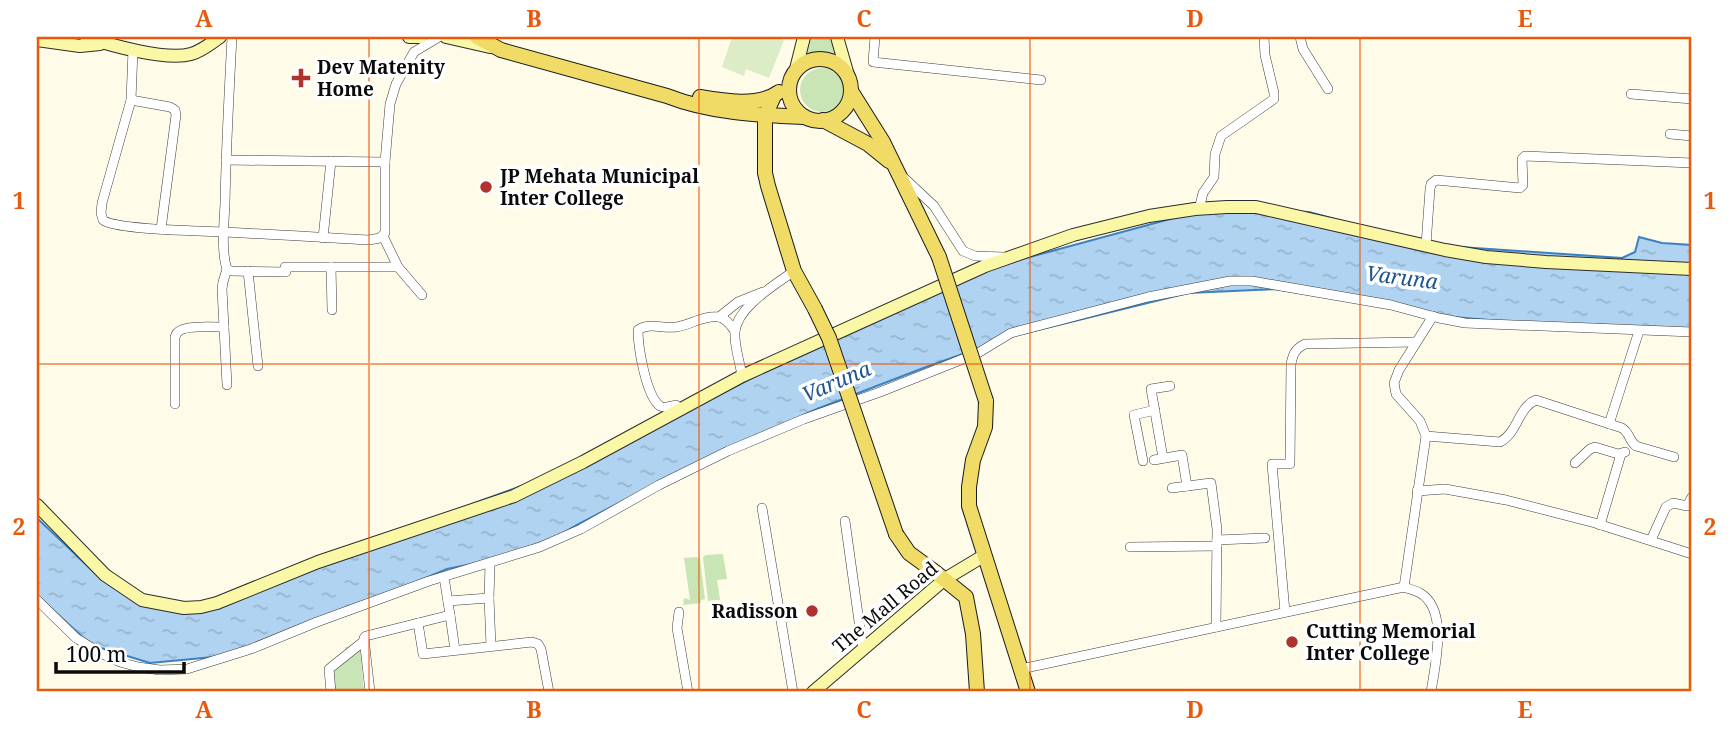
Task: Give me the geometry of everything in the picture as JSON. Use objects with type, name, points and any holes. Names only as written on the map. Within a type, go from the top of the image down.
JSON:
[{"type":"main road","points":[[477,37],[501,50],[685,103],[725,111],[824,120],[840,113],[848,103],[850,85]]},
{"type":"main road","points":[[977,692],[973,634],[966,597],[909,553],[896,534],[829,338],[794,271],[768,186],[765,173],[765,116],[774,96],[789,83],[796,69],[821,59],[838,65],[844,71],[897,169],[939,257],[986,401],[985,427],[973,460],[969,506],[1028,692]]},
{"type":"main road","points":[[789,83],[792,103],[805,117]]},
{"type":"main road","points":[[667,96],[684,94],[730,102],[774,96]]},
{"type":"main road","points":[[824,120],[869,144],[897,169]]},
{"type":"street","points":[[86,37],[133,50],[170,55],[187,55],[200,51],[220,37]]},
{"type":"street","points":[[232,37],[224,232],[225,263],[228,269],[248,271],[398,267]]},
{"type":"street","points":[[409,37],[421,37]]},
{"type":"street","points":[[422,295],[398,267],[383,236],[385,162],[390,104],[396,84],[414,52],[439,37]]},
{"type":"street","points":[[446,37],[501,50]]},
{"type":"street","points":[[796,69],[804,37]]},
{"type":"street","points":[[837,37],[850,85]]},
{"type":"street","points":[[875,37],[873,62],[1041,80]]},
{"type":"street","points":[[1199,209],[1203,193],[1214,177],[1215,154],[1222,136],[1274,97],[1264,37]]},
{"type":"street","points":[[1300,37],[1303,48],[1328,89]]},
{"type":"street","points":[[37,40],[80,46],[104,43]]},
{"type":"street","points":[[133,50],[131,100],[102,203],[101,213],[107,223],[161,229],[369,240],[383,236]]},
{"type":"street","points":[[1631,93],[1692,99]]},
{"type":"street","points":[[131,100],[175,110],[161,229]]},
{"type":"street","points":[[1670,134],[1692,135]]},
{"type":"street","points":[[1426,245],[1430,189],[1433,181],[1520,188],[1523,185],[1522,159],[1525,156],[1692,163]]},
{"type":"street","points":[[226,160],[385,162]]},
{"type":"street","points":[[323,237],[331,161]]},
{"type":"street","points":[[897,169],[934,206],[962,251],[975,257],[1012,257]]},
{"type":"street","points":[[37,505],[95,566],[134,596],[149,603],[184,608],[201,607],[228,599],[318,562],[514,496],[742,376],[974,271],[1095,229],[1149,216],[1199,209],[1256,207],[1486,257],[1692,269]]},
{"type":"street","points":[[331,267],[332,310]]},
{"type":"street","points":[[226,386],[222,289],[228,269]]},
{"type":"street","points":[[248,271],[258,366]]},
{"type":"street","points":[[742,376],[735,331],[741,314],[794,271]]},
{"type":"street","points":[[37,600],[76,638],[100,653],[138,667],[187,669],[251,649],[317,622],[444,577],[540,547],[728,451],[978,353],[1011,333],[1148,297],[1230,281],[1252,281],[1391,305],[1465,323],[1692,332]]},
{"type":"street","points":[[719,317],[738,302],[770,289]]},
{"type":"street","points":[[1404,587],[1426,436],[1420,421],[1394,390],[1395,377],[1433,316]]},
{"type":"street","points":[[680,410],[676,405],[663,408],[650,393],[638,330],[644,326],[674,327],[719,317],[725,319],[735,331]]},
{"type":"street","points":[[175,404],[177,332],[189,328],[224,327]]},
{"type":"street","points":[[1609,424],[1639,331]]},
{"type":"street","points":[[1285,612],[1272,464],[1290,464],[1291,364],[1295,352],[1305,344],[1416,342]]},
{"type":"street","points":[[1170,386],[1151,389],[1159,459],[1182,455],[1187,486]]},
{"type":"street","points":[[1426,436],[1500,442],[1509,435],[1529,404],[1536,400],[1626,430],[1634,445],[1674,457]]},
{"type":"street","points":[[1143,461],[1134,415],[1155,410]]},
{"type":"street","points":[[1600,525],[1621,454],[1634,445]]},
{"type":"street","points":[[1575,463],[1595,447],[1621,454]]},
{"type":"street","points":[[1172,488],[1211,483],[1217,543],[1216,627]]},
{"type":"street","points":[[1417,491],[1445,489],[1506,500],[1600,525],[1692,554]]},
{"type":"street","points":[[1651,540],[1668,504],[1687,506],[1692,497]]},
{"type":"street","points":[[762,508],[793,692]]},
{"type":"street","points":[[845,521],[863,650]]},
{"type":"street","points":[[1130,547],[1265,538]]},
{"type":"street","name":"The Mall Road","points":[[813,692],[945,579],[985,555]]},
{"type":"street","points":[[490,564],[491,646]]},
{"type":"street","points":[[444,577],[455,650]]},
{"type":"street","points":[[1021,668],[1404,587],[1421,593],[1431,604],[1437,622],[1438,646],[1431,692]]},
{"type":"street","points":[[448,601],[489,598]]},
{"type":"street","points":[[679,612],[677,628],[688,692]]},
{"type":"street","points":[[331,692],[329,669],[364,641],[366,636],[450,615]]},
{"type":"street","points":[[418,623],[423,654],[538,643],[549,692]]},
{"type":"street","points":[[364,641],[370,692]]},
{"type":"green space","points":[[732,37],[776,37],[784,40],[769,78],[746,69],[744,76],[722,67]]},
{"type":"green space","points":[[811,37],[830,37],[837,57],[822,54],[806,58]]},
{"type":"green space","points":[[822,68],[837,75],[844,90],[837,105],[822,112],[807,105],[800,90],[807,75]]},
{"type":"green space","points":[[723,554],[727,579],[717,580],[720,600],[708,601],[703,557]]},
{"type":"green space","points":[[684,558],[700,559],[705,599],[701,600],[701,603],[683,605],[684,598],[690,600]]},
{"type":"green space","points":[[360,645],[364,692],[335,692],[333,665],[345,655],[345,647]]},
{"type":"water","name":"Varuna","points":[[1207,209],[1309,212],[1431,245],[1622,258],[1635,252],[1639,237],[1662,243],[1692,245],[1692,330],[1566,327],[1443,316],[1275,289],[1188,293],[1014,336],[926,367],[817,409],[676,473],[556,537],[492,560],[447,569],[245,654],[150,663],[91,645],[37,595],[37,518],[96,574],[163,608],[206,611],[308,564],[592,460],[787,360],[967,274]]},
{"type":"place","name":"Dev Matenity Home","points":[[301,78]]},
{"type":"place","name":"JP Mehata Municipal Inter College","points":[[486,187]]},
{"type":"place","name":"Radisson","points":[[812,611]]},
{"type":"place","name":"Cutting Memorial Inter College","points":[[1292,642]]}]
